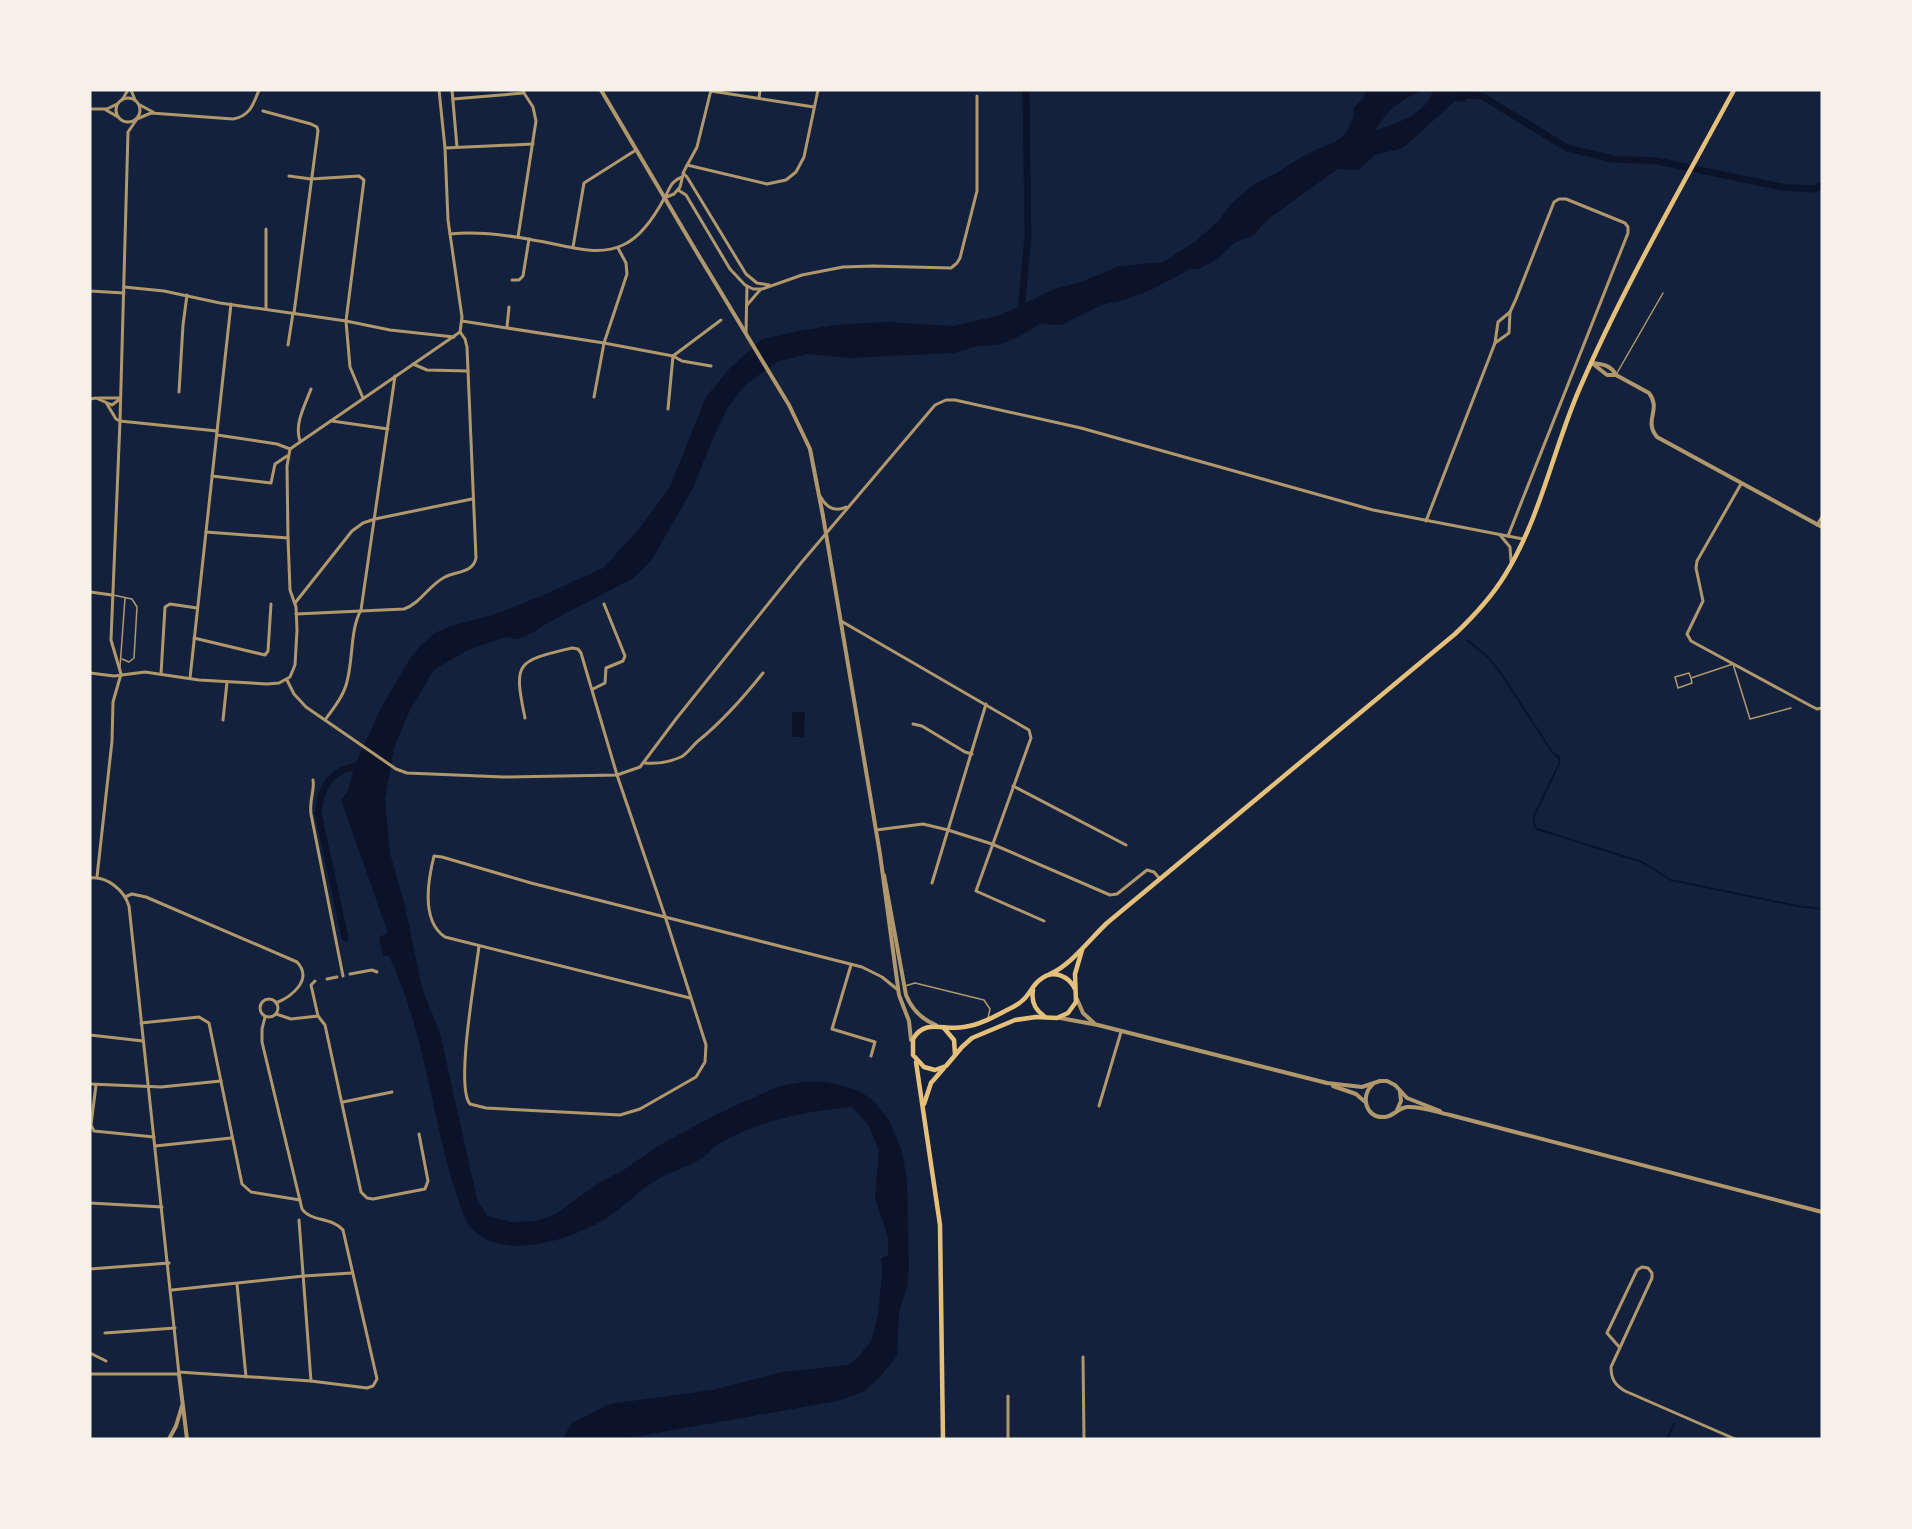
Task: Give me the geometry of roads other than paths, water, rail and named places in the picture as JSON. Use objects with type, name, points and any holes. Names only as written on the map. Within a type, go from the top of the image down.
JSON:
[{"type":"main road","points":[[943,1439],[940,1232],[912,1044],[920,1030],[929,1026],[964,1027],[1020,1003],[1039,980],[1056,972],[1084,948],[1107,923],[1455,634],[1484,604],[1512,563],[1579,390],[1614,316],[1734,90]]},
{"type":"main road","points":[[1075,989],[1076,969],[1084,948]]},
{"type":"main road","points":[[923,1107],[931,1083],[969,1041],[1019,1018],[1060,1018],[1072,1010],[1077,997],[1071,981],[1063,976],[1050,974]]},
{"type":"main road","points":[[1035,984],[1032,996],[1035,1007],[1048,1018]]},
{"type":"main road","points":[[939,1026],[951,1034],[954,1040],[956,1046],[953,1059]]},
{"type":"main road","points":[[915,1060],[929,1069],[941,1069],[946,1066]]},
{"type":"street","points":[[128,134],[116,109],[129,90],[140,110],[137,119]]},
{"type":"street","points":[[98,877],[112,741],[113,702],[121,674],[112,642],[112,595],[120,421],[128,134],[131,124],[144,114],[154,112],[233,119],[240,117],[250,110],[259,90]]},
{"type":"street","points":[[90,673],[111,676],[142,672],[190,679],[267,684],[287,680],[292,674],[295,665],[296,614],[290,590],[288,538],[288,455],[290,449],[460,332],[462,321],[450,234],[439,90]]},
{"type":"street","points":[[452,90],[457,147]]},
{"type":"street","points":[[601,90],[773,378],[803,431],[813,461],[880,854],[898,990],[910,1025],[912,1044]]},
{"type":"street","points":[[759,98],[760,90]]},
{"type":"street","points":[[687,165],[767,184],[786,180],[796,172],[802,162],[818,90]]},
{"type":"street","points":[[664,198],[678,190],[682,175],[697,147],[711,91],[814,107]]},
{"type":"street","points":[[453,99],[523,92],[536,116],[518,237]]},
{"type":"street","points":[[747,307],[750,300],[760,290],[819,271],[843,267],[945,269],[955,266],[960,258],[975,202],[978,171],[977,96]]},
{"type":"street","points":[[90,109],[103,109],[127,99],[154,112]]},
{"type":"street","points":[[103,109],[127,122],[137,119]]},
{"type":"street","points":[[262,111],[311,124],[317,127],[318,133],[288,345]]},
{"type":"street","points":[[445,148],[533,144]]},
{"type":"street","points":[[573,247],[584,183],[637,149]]},
{"type":"street","points":[[450,234],[518,237],[602,251],[618,248],[638,236],[671,184],[682,175]]},
{"type":"street","points":[[682,175],[687,177],[746,274],[757,283],[771,285]]},
{"type":"street","points":[[289,176],[311,179],[358,176],[363,178],[346,321],[350,367],[363,398]]},
{"type":"street","points":[[678,190],[686,195],[728,266],[747,286],[760,290]]},
{"type":"street","points":[[1494,343],[1509,333],[1510,312],[1554,202],[1566,199],[1625,223],[1628,233],[1508,536]]},
{"type":"street","points":[[266,228],[266,309]]},
{"type":"street","points":[[512,280],[519,280],[523,276],[529,239]]},
{"type":"street","points":[[594,397],[604,343],[627,274],[626,263],[618,248]]},
{"type":"street","points":[[747,286],[747,334]]},
{"type":"street","points":[[124,287],[187,295],[390,330],[454,337]]},
{"type":"street","points":[[90,291],[124,293]]},
{"type":"street","points":[[179,392],[187,295]]},
{"type":"street","points":[[190,679],[231,304]]},
{"type":"street","points":[[507,327],[509,307]]},
{"type":"street","points":[[1426,521],[1494,343],[1498,322],[1510,312]]},
{"type":"street","points":[[668,409],[673,356],[721,320]]},
{"type":"street","points":[[462,321],[604,343],[711,366]]},
{"type":"street","points":[[296,614],[407,608],[441,579],[471,569],[474,565],[476,558],[468,371],[466,342],[460,332]]},
{"type":"street","points":[[1592,363],[1607,375],[1616,375]]},
{"type":"street","points":[[1592,363],[1609,367],[1616,375],[1641,388],[1652,397],[1655,407],[1650,422],[1651,430],[1657,437],[1820,526],[1822,517]]},
{"type":"street","points":[[413,364],[427,370],[468,371]]},
{"type":"street","points":[[324,720],[346,687],[361,610],[395,376]]},
{"type":"street","points":[[300,441],[298,426],[310,389]]},
{"type":"street","points":[[96,398],[112,405],[120,399]]},
{"type":"street","points":[[90,399],[120,399]]},
{"type":"street","points":[[287,680],[300,701],[398,770],[420,775],[504,777],[617,775],[635,770],[645,763],[676,719],[826,533],[935,405],[946,400],[955,400],[1081,428],[1373,510],[1523,538]]},
{"type":"street","points":[[107,404],[116,419],[120,421],[217,433],[277,444],[290,449]]},
{"type":"street","points":[[330,420],[389,429]]},
{"type":"street","points":[[212,476],[272,483],[275,464],[288,455]]},
{"type":"street","points":[[1741,484],[1697,561],[1696,568],[1703,601],[1687,635],[1691,641],[1733,664],[1817,709],[1822,708]]},
{"type":"street","points":[[820,495],[831,509],[839,510],[850,505]]},
{"type":"street","points":[[295,604],[351,532],[360,524],[472,498]]},
{"type":"street","points":[[206,532],[288,538]]},
{"type":"street","points":[[1499,534],[1510,547],[1512,563]]},
{"type":"street","points":[[90,592],[112,595]]},
{"type":"street","points":[[194,638],[265,655],[268,651],[271,603]]},
{"type":"street","points":[[161,674],[165,607],[170,604],[198,608]]},
{"type":"street","points":[[593,689],[605,683],[606,668],[623,661],[625,656],[604,604]]},
{"type":"street","points":[[840,621],[1026,727],[1031,734],[976,891],[1044,921]]},
{"type":"street","points":[[479,946],[464,1062],[464,1089],[467,1101],[478,1107],[618,1116],[640,1109],[694,1078],[703,1068],[706,1047],[666,916],[617,775],[593,689],[578,649],[572,648],[536,656],[525,662],[519,672],[518,683],[525,718]]},
{"type":"street","points":[[645,763],[664,762],[682,756],[732,711],[763,673]]},
{"type":"street","points":[[223,720],[227,682]]},
{"type":"street","points":[[932,884],[986,704]]},
{"type":"street","points":[[913,724],[922,726],[964,752],[972,754]]},
{"type":"street","points":[[313,780],[315,784],[310,804],[311,814],[343,976]]},
{"type":"street","points":[[1013,786],[1126,845]]},
{"type":"street","points":[[876,830],[922,824],[948,830],[992,844],[1113,895],[1148,870],[1154,872],[1160,879]]},
{"type":"street","points":[[880,854],[908,1000],[916,1012],[939,1026]]},
{"type":"street","points":[[690,998],[447,938],[435,928],[428,894],[434,856],[531,883],[851,964],[877,974],[898,990]]},
{"type":"street","points":[[90,878],[98,877],[113,885],[128,902],[187,1439]]},
{"type":"street","points":[[125,897],[132,894],[146,897],[297,962],[303,973],[301,984],[291,995],[276,1004]]},
{"type":"street","points":[[851,964],[832,1029],[875,1042],[871,1056]]},
{"type":"street","points":[[350,974],[372,970],[377,972]]},
{"type":"street","points":[[327,979],[337,977]]},
{"type":"street","points":[[315,981],[311,984],[318,1016],[326,1027],[362,1192],[367,1198],[373,1199],[425,1189],[428,1181],[419,1134]]},
{"type":"street","points":[[1077,997],[1083,1013],[1098,1025]]},
{"type":"street","points":[[269,999],[276,1004],[278,1009],[276,1014],[265,1017],[260,1010],[263,1001],[269,999]]},
{"type":"street","points":[[276,1014],[291,1019],[318,1016]]},
{"type":"street","points":[[141,1023],[199,1017],[205,1019],[211,1026],[241,1182],[246,1190],[252,1193],[300,1200]]},
{"type":"street","points":[[90,1374],[179,1373],[311,1381],[367,1389],[374,1385],[377,1375],[342,1228],[333,1222],[308,1215],[302,1209],[262,1038],[265,1017]]},
{"type":"street","points":[[1060,1018],[1098,1025],[1327,1083],[1356,1094],[1366,1103],[1370,1111],[1378,1116],[1387,1117],[1410,1107],[1450,1115],[1822,1212]]},
{"type":"street","points":[[1099,1106],[1121,1032]]},
{"type":"street","points":[[90,1035],[142,1041]]},
{"type":"street","points":[[90,1084],[159,1087],[221,1081]]},
{"type":"street","points":[[1327,1083],[1362,1087],[1378,1081],[1387,1081],[1410,1099],[1450,1115]]},
{"type":"street","points":[[96,1084],[92,1129],[97,1132],[154,1137]]},
{"type":"street","points":[[1366,1103],[1366,1092],[1373,1084]]},
{"type":"street","points":[[1397,1111],[1402,1100],[1399,1089]]},
{"type":"street","points":[[343,1102],[392,1092]]},
{"type":"street","points":[[155,1146],[231,1138]]},
{"type":"street","points":[[90,1203],[162,1207]]},
{"type":"street","points":[[299,1220],[311,1381]]},
{"type":"street","points":[[90,1269],[169,1263]]},
{"type":"street","points":[[1620,1348],[1608,1333],[1637,1270],[1642,1267],[1648,1268],[1652,1273],[1652,1278],[1620,1348],[1611,1367],[1611,1376],[1617,1386],[1735,1439]]},
{"type":"street","points":[[171,1290],[352,1273]]},
{"type":"street","points":[[237,1284],[246,1377]]},
{"type":"street","points":[[105,1333],[175,1328]]},
{"type":"street","points":[[90,1353],[106,1361]]},
{"type":"street","points":[[1083,1357],[1084,1439]]},
{"type":"street","points":[[1008,1396],[1008,1439]]},
{"type":"street","points":[[169,1439],[176,1426],[182,1405]]},
{"type":"lane","points":[[1616,375],[1663,292]]},
{"type":"lane","points":[[112,595],[132,599],[137,607],[135,655],[131,662],[122,659]]},
{"type":"lane","points":[[120,668],[125,598]]},
{"type":"lane","points":[[1691,678],[1733,664],[1750,719],[1791,708]]},
{"type":"lane","points":[[1689,673],[1691,678],[1692,683],[1678,688],[1675,677],[1689,673]]},
{"type":"lane","points":[[904,987],[915,983],[984,1000],[990,1009],[987,1019]]},
{"type":"water","points":[[1366,90],[1424,90],[1396,106],[1385,116],[1376,130],[1402,121],[1418,111],[1430,98],[1433,90],[1469,90],[1465,102],[1455,101],[1403,148],[1375,155],[1358,170],[1338,169],[1267,220],[1254,235],[1234,243],[1218,259],[1199,269],[1190,269],[1151,290],[1102,305],[1061,325],[1040,324],[1002,344],[973,347],[955,353],[849,358],[808,354],[779,361],[745,385],[728,407],[693,488],[651,561],[634,578],[518,639],[505,637],[466,651],[434,670],[410,710],[394,748],[385,799],[390,853],[405,906],[422,988],[440,1033],[477,1199],[487,1216],[512,1222],[536,1221],[556,1214],[597,1184],[625,1169],[658,1146],[715,1115],[779,1086],[804,1082],[827,1082],[858,1090],[875,1102],[890,1122],[902,1151],[907,1181],[909,1267],[907,1287],[899,1312],[897,1355],[880,1377],[864,1391],[838,1401],[640,1436],[616,1439],[562,1439],[572,1423],[609,1404],[712,1390],[782,1372],[848,1365],[858,1357],[871,1341],[878,1315],[881,1258],[888,1255],[888,1237],[875,1198],[879,1151],[869,1126],[852,1107],[800,1114],[765,1123],[732,1137],[715,1146],[706,1156],[649,1185],[608,1217],[558,1240],[518,1246],[499,1244],[483,1237],[469,1226],[448,1168],[419,1042],[406,998],[389,956],[383,956],[379,937],[388,933],[341,800],[348,791],[354,767],[382,706],[411,657],[435,633],[539,597],[603,568],[639,529],[670,486],[706,397],[730,368],[762,339],[843,324],[889,322],[953,326],[1001,315],[1054,289],[1081,282],[1119,266],[1163,262],[1196,241],[1218,221],[1233,202],[1253,185],[1303,156],[1340,139],[1353,118],[1354,107],[1363,99]]},
{"type":"water","points":[[792,712],[805,712],[804,737],[792,737]]},
{"type":"waterway","points":[[1021,312],[1028,236],[1026,90]]},
{"type":"waterway","points":[[1460,95],[1482,96],[1567,148],[1613,159],[1657,161],[1782,187],[1814,189],[1822,185]]},
{"type":"waterway","points":[[1467,640],[1488,657],[1552,752],[1559,758],[1559,764],[1534,816],[1537,829],[1642,862],[1671,880],[1822,909]]},
{"type":"waterway","points":[[345,938],[318,813],[322,794],[330,780],[343,770],[362,765]]},
{"type":"waterway","points":[[1667,1439],[1674,1424]]}]
